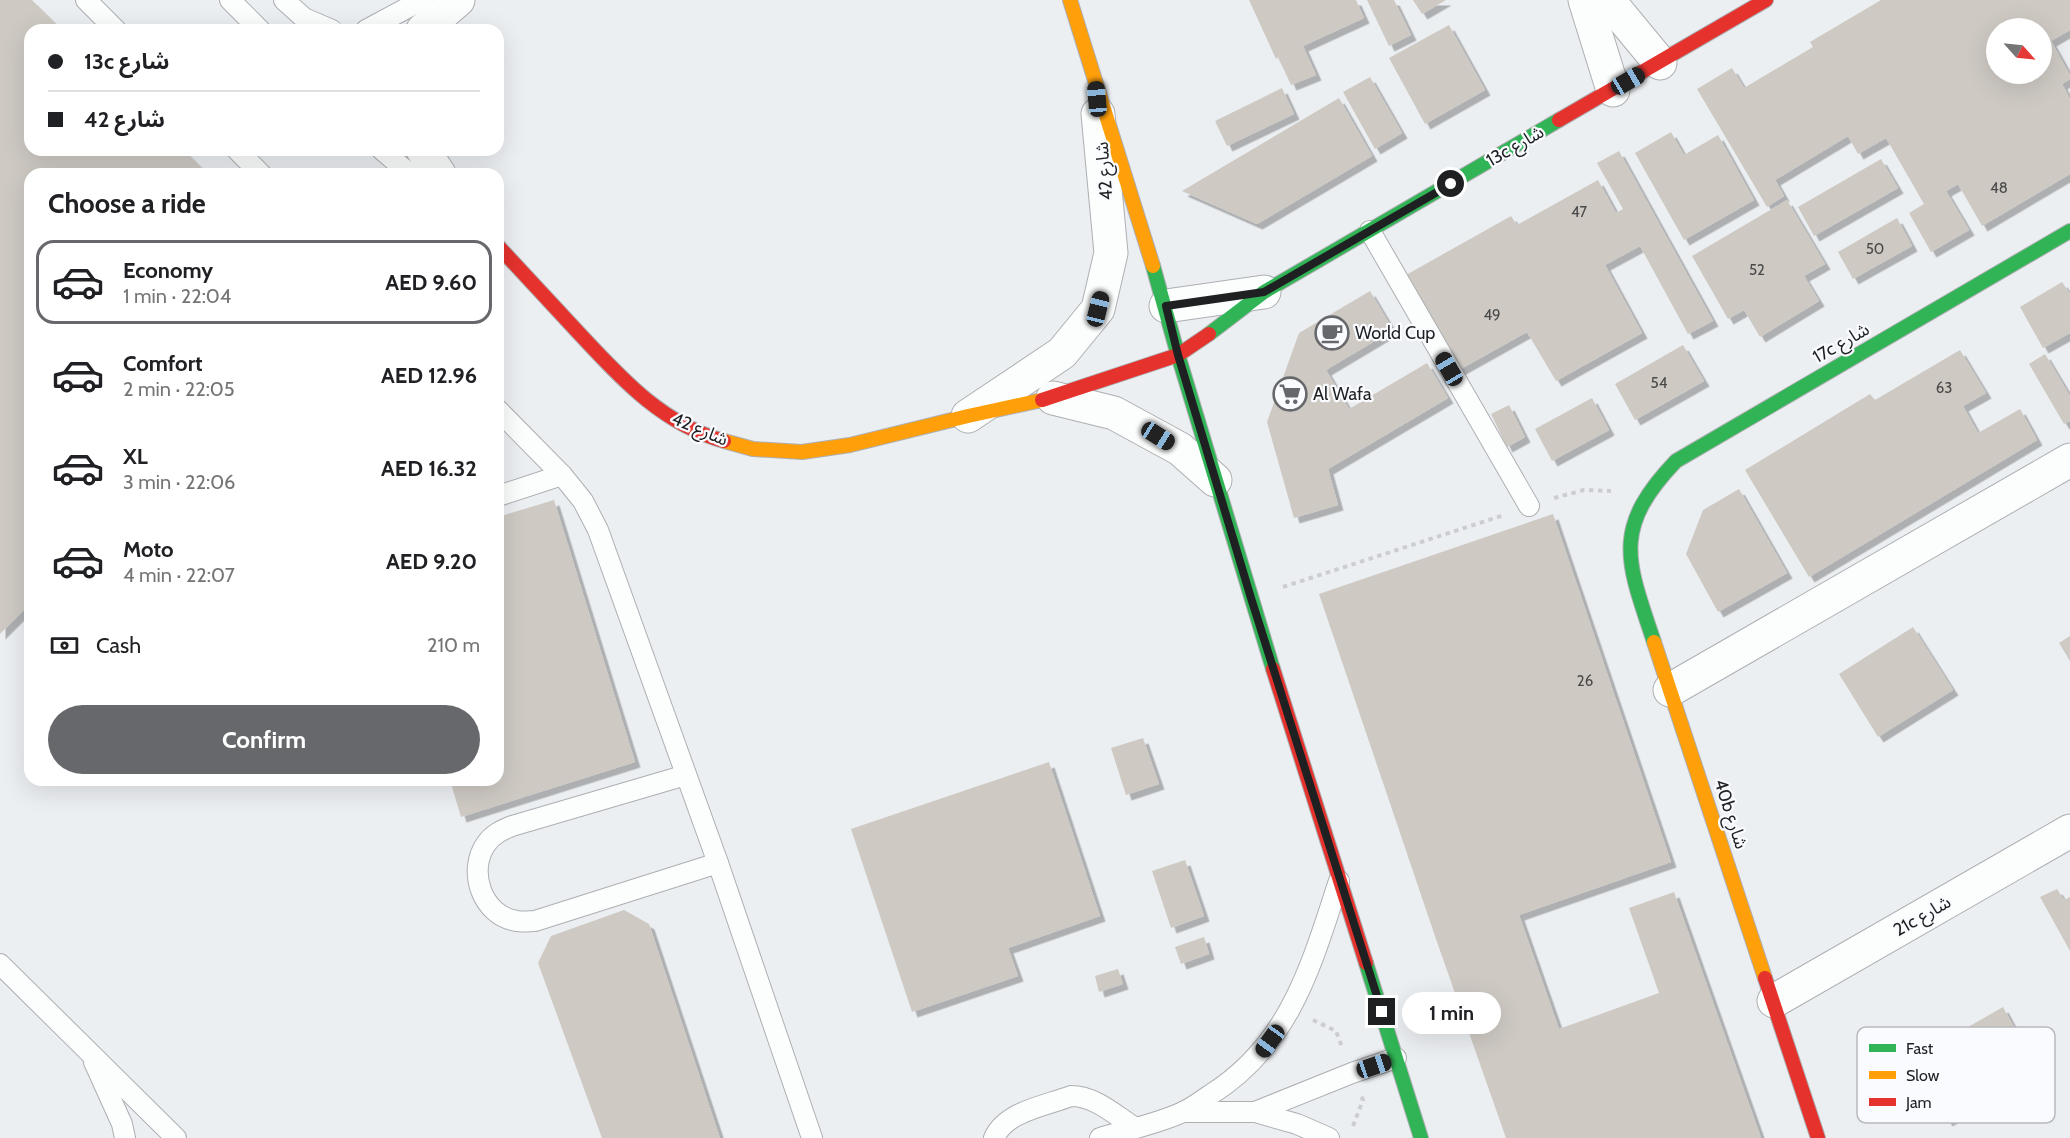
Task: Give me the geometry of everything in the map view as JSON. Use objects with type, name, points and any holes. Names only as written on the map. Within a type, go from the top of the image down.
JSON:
[{"type":"street","points":[[430,24],[458,0]]},
{"type":"street","name":"شارع 42","points":[[1070,0],[1166,306],[1178,355],[1251,598],[1421,1138]]},
{"type":"street","points":[[1585,0],[1613,90]]},
{"type":"street","points":[[1608,0],[1660,63]]},
{"type":"street","name":"13c شارع","points":[[1178,355],[1264,292],[1767,0]]},
{"type":"street","name":"شارع 42","points":[[968,416],[1062,353],[1098,309],[1111,253],[1095,77]]},
{"type":"street","name":"17c شارع","points":[[1642,500],[1676,461],[2070,231]]},
{"type":"street","name":"شارع 42","points":[[504,252],[624,382],[662,413],[705,436],[753,449],[802,452],[850,445],[1053,398],[1178,355]]},
{"type":"street","name":"13c شارع","points":[[1166,306],[1264,292]]},
{"type":"street","name":"شارع 42","points":[[1053,398],[1114,413],[1180,449],[1215,480]]},
{"type":"street","points":[[1670,690],[2070,460]]},
{"type":"street","name":"40b شارع","points":[[1642,500],[1633,518],[1630,538],[1630,561],[1635,584],[1818,1138]]},
{"type":"street","name":"21c شارع","points":[[1774,1001],[2070,831]]},
{"type":"lane","points":[[86,0],[110,24]]},
{"type":"lane","points":[[230,0],[254,24]]},
{"type":"lane","points":[[284,0],[304,18],[318,24]]},
{"type":"lane","points":[[377,24],[422,0]]},
{"type":"lane","points":[[243,156],[255,168]]},
{"type":"lane","points":[[389,156],[403,168]]},
{"type":"lane","points":[[1370,231],[1529,506]]},
{"type":"lane","points":[[504,416],[562,474],[583,501],[598,530],[718,863],[812,1138]]},
{"type":"lane","points":[[504,494],[562,474]]},
{"type":"lane","points":[[686,775],[512,825],[497,832],[486,844],[478,859],[476,878],[491,908],[504,918],[517,922],[536,921],[718,863]]},
{"type":"lane","points":[[1100,1138],[1183,1112],[1230,1083],[1247,1068],[1277,1031],[1295,1000],[1309,968],[1340,876]]},
{"type":"lane","points":[[0,964],[176,1138]]},
{"type":"lane","points":[[89,1052],[122,1124],[125,1138]]},
{"type":"lane","points":[[1255,1112],[1396,1058]]},
{"type":"lane","points":[[994,1138],[999,1129],[1013,1117],[1071,1096],[1093,1101],[1134,1128]]},
{"type":"lane","points":[[1183,1112],[1255,1112],[1297,1124],[1329,1138]]},
{"type":"path","points":[[1251,598],[1584,490],[1604,489],[1642,500]]},
{"type":"building","points":[[0,0],[32,0],[56,24],[24,24],[24,156],[190,156],[202,168],[24,168],[24,610],[0,634]]},
{"type":"building","points":[[1249,0],[1356,0],[1364,18],[1303,46],[1316,75],[1291,85],[1278,57],[1276,59]]},
{"type":"building","points":[[1367,0],[1394,0],[1411,35],[1389,46]]},
{"type":"building","points":[[1413,0],[1446,0],[1422,14]]},
{"type":"building","points":[[1881,0],[2070,0],[2070,30],[2052,40],[2052,18],[1986,18],[1986,84],[2052,84],[2052,43],[2070,75],[2070,79],[2062,84],[2070,99],[2070,174],[1982,226],[1958,184],[1946,191],[1969,230],[1931,252],[1909,213],[1924,204],[1886,138],[1858,154],[1848,136],[1775,180],[1784,196],[1767,207],[1697,89],[1732,68],[1744,88],[1813,47],[1810,42]]},
{"type":"building","points":[[1449,25],[1485,90],[1425,124],[1389,58]]},
{"type":"building","points":[[1370,77],[1402,133],[1375,149],[1343,92]]},
{"type":"building","points":[[1282,88],[1294,114],[1227,146],[1215,121]]},
{"type":"building","points":[[1339,98],[1372,156],[1257,224],[1182,191]]},
{"type":"building","points":[[1671,132],[1684,155],[1718,135],[1754,200],[1684,240],[1635,153]]},
{"type":"building","points":[[1619,151],[1713,321],[1688,334],[1640,246],[1605,265],[1642,333],[1556,381],[1527,332],[1459,370],[1406,275],[1511,216],[1517,225],[1598,180],[1616,213],[1623,209],[1597,163]]},
{"type":"building","points":[[1881,159],[1898,188],[1814,236],[1798,207]]},
{"type":"building","points":[[1787,200],[1825,264],[1804,276],[1819,301],[1760,337],[1744,310],[1728,319],[1692,256]]},
{"type":"building","points":[[1897,218],[1912,246],[1853,279],[1838,252]]},
{"type":"building","points":[[2062,282],[2070,294],[2070,333],[2043,348],[2020,307]]},
{"type":"building","points":[[1370,291],[1393,330],[1326,370],[1349,409],[1427,363],[1448,398],[1328,469],[1338,505],[1294,518],[1267,422],[1299,333]]},
{"type":"building","points":[[1683,345],[1704,381],[1635,420],[1615,384]]},
{"type":"building","points":[[1960,350],[1986,393],[1963,406],[1978,433],[2020,409],[2037,440],[1809,577],[1745,470],[1870,394],[1875,400]]},
{"type":"building","points":[[2045,354],[2070,396],[2070,421],[2064,424],[2029,364]]},
{"type":"building","points":[[1592,398],[1609,430],[1552,461],[1535,429]]},
{"type":"building","points":[[1509,405],[1525,437],[1507,447],[1491,414]]},
{"type":"building","points":[[1739,489],[1787,573],[1718,612],[1686,554],[1703,510]]},
{"type":"building","points":[[554,500],[635,762],[461,817],[452,786],[504,786],[504,515]]},
{"type":"building","points":[[1553,514],[1671,862],[1519,915],[1559,1029],[1659,993],[1629,908],[1674,892],[1761,1138],[1506,1138],[1319,594]]},
{"type":"building","points":[[1913,627],[1953,690],[1878,737],[1839,674]]},
{"type":"building","points":[[2070,636],[2070,661],[2059,643]]},
{"type":"building","points":[[1143,738],[1159,784],[1126,795],[1111,748]]},
{"type":"building","points":[[1049,762],[1100,916],[1008,948],[1018,976],[912,1012],[851,829]]},
{"type":"building","points":[[1185,860],[1204,916],[1171,928],[1152,871]]},
{"type":"building","points":[[2057,889],[2064,900],[2070,897],[2070,951],[2040,897]]},
{"type":"building","points":[[624,910],[649,924],[720,1138],[602,1138],[538,963],[551,936]]},
{"type":"building","points":[[1204,937],[1209,954],[1181,964],[1175,947]]},
{"type":"building","points":[[1118,969],[1123,984],[1099,992],[1095,976]]},
{"type":"building","points":[[2003,1007],[2014,1027],[1968,1027]]},
{"type":"traffic: fast","points":[[1209,334],[1264,292],[1559,120]]},
{"type":"traffic: fast","points":[[1654,642],[1637,589],[1630,547],[1633,527],[1641,507],[1655,485],[1676,461],[2070,231]]},
{"type":"traffic: fast","points":[[1153,266],[1273,669]]},
{"type":"traffic: fast","points":[[1366,963],[1421,1138]]},
{"type":"traffic: slow","points":[[1070,0],[1153,266]]},
{"type":"traffic: slow","points":[[724,441],[753,449],[802,452],[850,445],[1042,400]]},
{"type":"traffic: slow","points":[[1654,642],[1765,978]]},
{"type":"traffic: jam","points":[[1559,120],[1766,0]]},
{"type":"traffic: jam","points":[[504,252],[608,364],[642,396],[680,423],[724,441]]},
{"type":"traffic: jam","points":[[1042,400],[1178,355],[1209,334]]},
{"type":"traffic: jam","points":[[1273,669],[1366,963]]},
{"type":"traffic: jam","points":[[1765,978],[1818,1138]]},
{"type":"place","name":"World Cup","points":[[1332,333]]},
{"type":"place","name":"Al Wafa","points":[[1290,394]]},
{"type":"route","points":[[1382,1012],[1251,598],[1178,355],[1166,306],[1264,292],[1451,184]]}]
